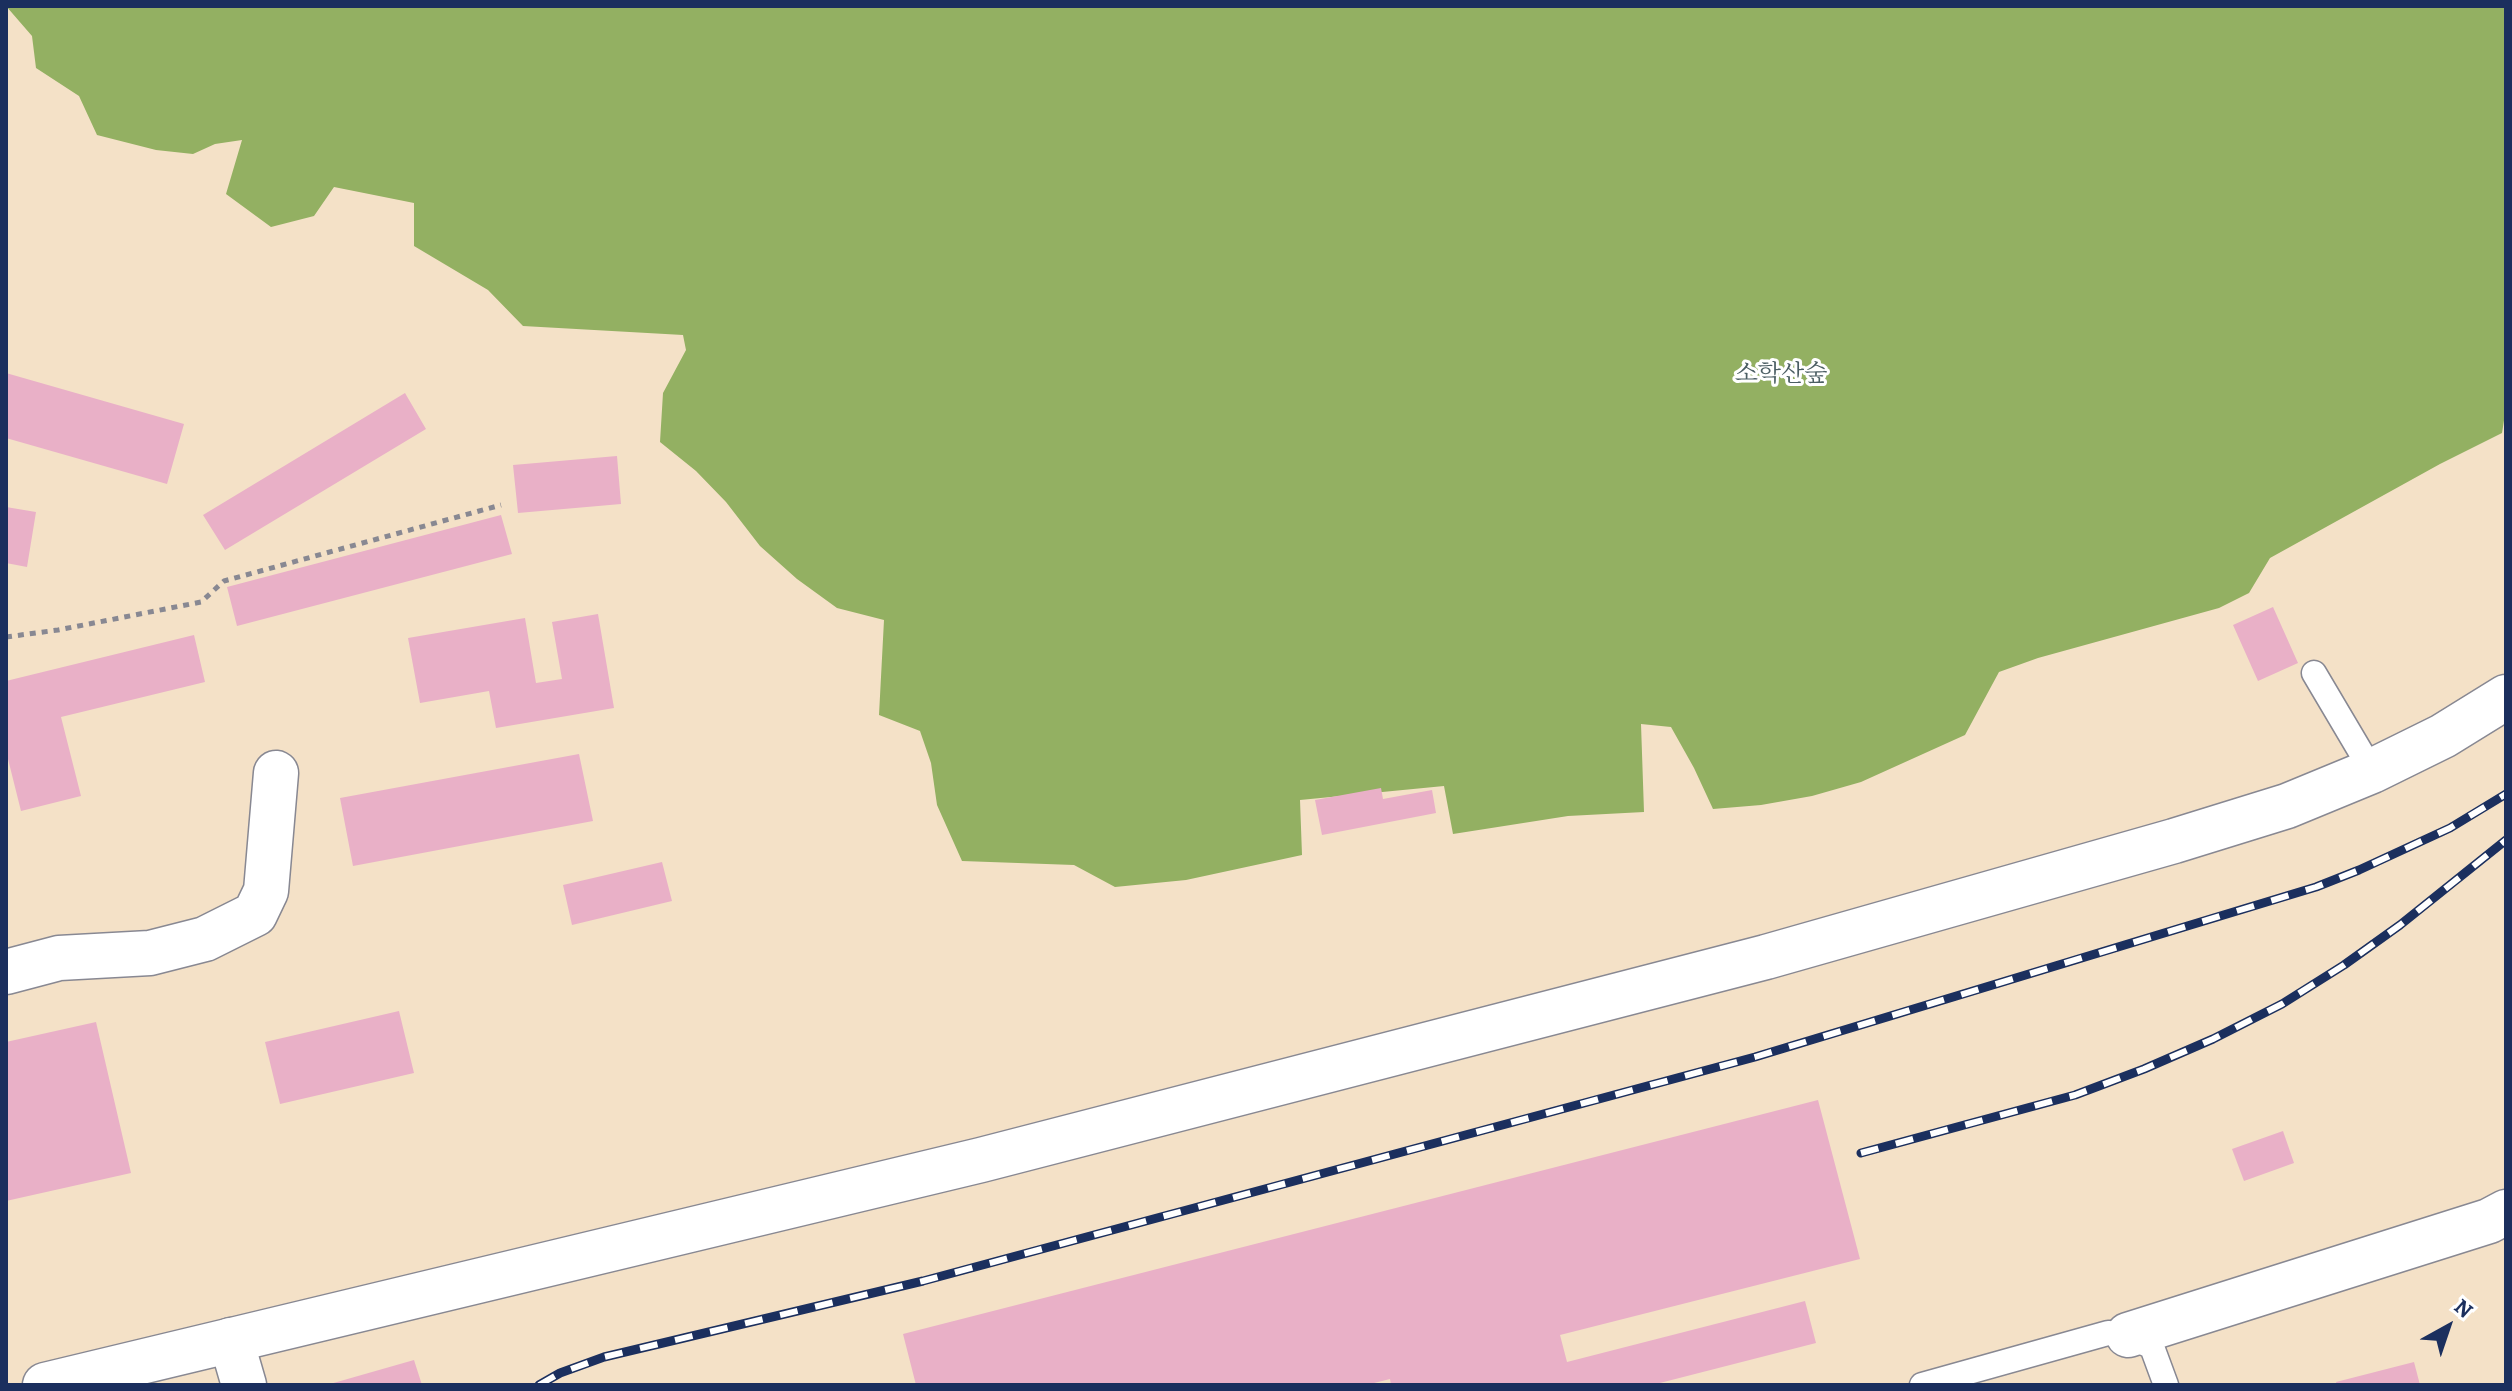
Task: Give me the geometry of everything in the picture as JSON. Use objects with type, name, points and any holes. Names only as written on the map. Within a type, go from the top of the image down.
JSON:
[{"type":"street","points":[[45,1385],[981,1160],[1766,957],[2287,806],[2372,771],[2443,736],[2506,697]]},
{"type":"street","points":[[6,972],[59,958],[150,953],[205,939],[255,914],[266,891],[276,773]]},
{"type":"street","points":[[2128,1335],[2489,1221],[2506,1212]]},
{"type":"street","points":[[231,1340],[244,1385]]},
{"type":"lane","points":[[2314,673],[2372,771]]},
{"type":"lane","points":[[1922,1385],[2108,1333],[2128,1335],[2152,1347],[2166,1385]]},
{"type":"path","points":[[6,637],[201,602],[224,581],[501,505]]},
{"type":"green space","name":"소학산숲","points":[[6,6],[2506,6],[2506,408],[2502,433],[2270,558],[2249,593],[2219,608],[2038,658],[1999,672],[1965,735],[1861,782],[1812,796],[1713,809],[1671,727],[1641,724],[1644,812],[1568,816],[1453,834],[1444,786],[1300,800],[1302,855],[1186,880],[1115,887],[1074,865],[962,861],[937,805],[931,763],[920,731],[879,715],[884,620],[837,608],[797,579],[760,546],[726,502],[696,471],[660,442],[663,393],[686,350],[683,335],[523,326],[488,290],[414,246],[414,203],[334,187],[314,216],[271,227],[226,194],[242,140],[215,144],[193,154],[156,150],[97,135],[79,96],[36,68],[32,36]]},
{"type":"building","points":[[6,373],[184,424],[167,484],[6,438]]},
{"type":"building","points":[[405,393],[426,429],[225,550],[203,515]]},
{"type":"building","points":[[617,456],[621,504],[518,513],[513,465]]},
{"type":"building","points":[[6,507],[36,512],[27,567],[6,563]]},
{"type":"building","points":[[501,515],[512,554],[237,626],[227,587]]},
{"type":"building","points":[[2273,607],[2298,663],[2258,681],[2233,625]]},
{"type":"building","points":[[598,614],[614,708],[496,728],[489,691],[420,703],[408,638],[525,618],[536,683],[562,679],[552,622]]},
{"type":"building","points":[[194,635],[205,682],[61,717],[81,796],[21,811],[6,751],[6,681]]},
{"type":"building","points":[[579,754],[593,821],[353,866],[340,798]]},
{"type":"building","points":[[1381,788],[1383,799],[1432,790],[1436,813],[1322,835],[1315,800]]},
{"type":"building","points":[[662,862],[672,901],[572,925],[563,885]]},
{"type":"building","points":[[399,1011],[414,1073],[280,1104],[265,1042]]},
{"type":"building","points":[[96,1022],[131,1173],[6,1201],[6,1042]]},
{"type":"building","points":[[1818,1100],[1860,1259],[1560,1335],[1567,1362],[1805,1301],[1816,1343],[1652,1385],[1391,1385],[1390,1379],[1366,1385],[916,1385],[903,1334]]},
{"type":"building","points":[[2283,1131],[2294,1163],[2244,1181],[2232,1149]]},
{"type":"building","points":[[414,1360],[422,1385],[330,1385],[330,1384]]},
{"type":"building","points":[[2414,1362],[2420,1385],[2337,1385],[2336,1382]]},
{"type":"railway","points":[[539,1385],[560,1373],[604,1357],[923,1281],[1755,1057],[2316,887],[2450,828],[2506,794]]},
{"type":"railway","points":[[1861,1153],[2075,1095],[2213,1039],[2282,1004],[2344,965],[2400,925],[2506,840]]}]
